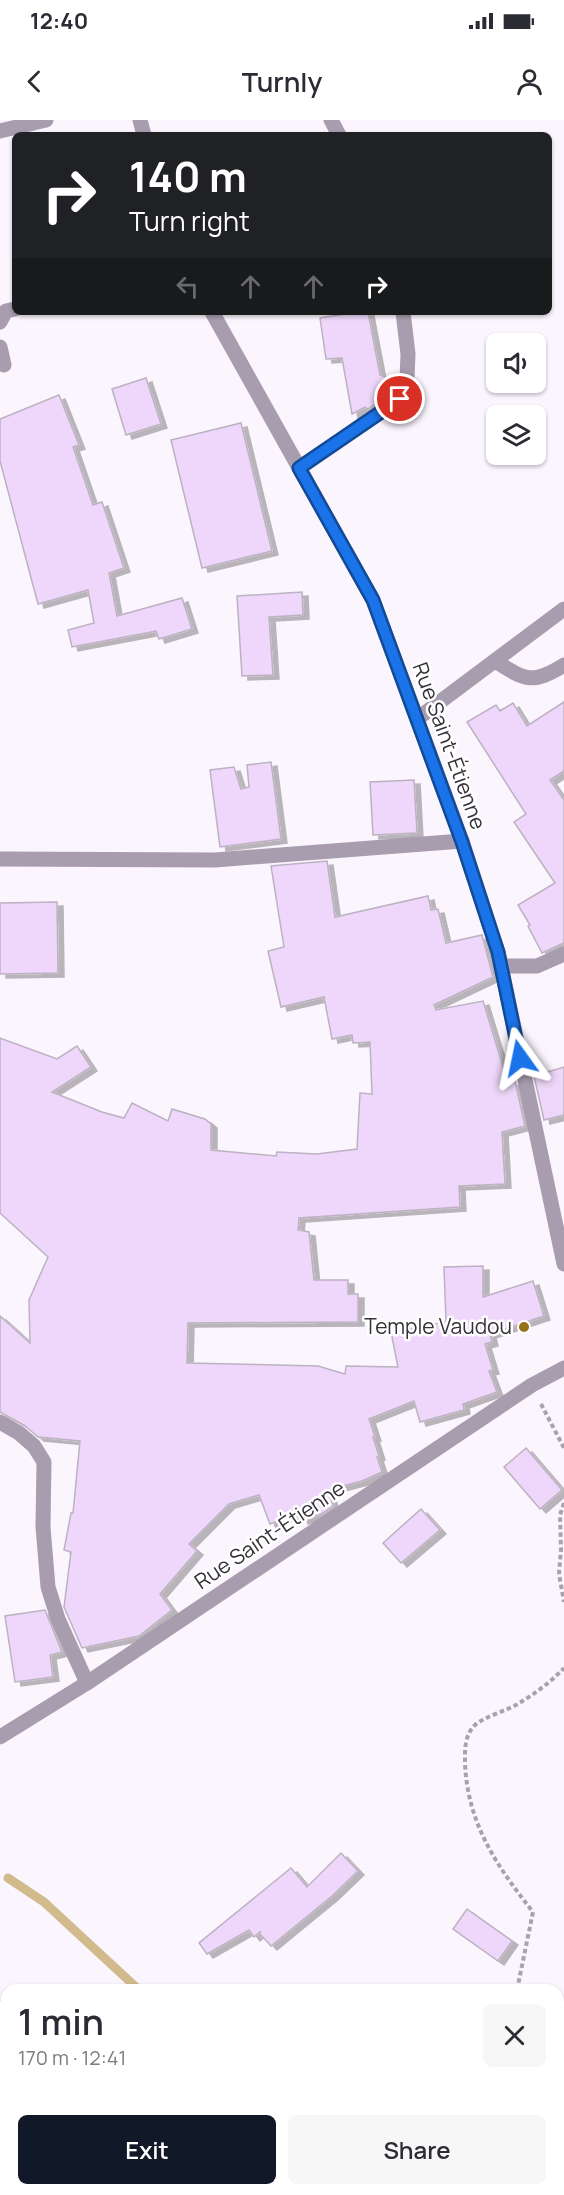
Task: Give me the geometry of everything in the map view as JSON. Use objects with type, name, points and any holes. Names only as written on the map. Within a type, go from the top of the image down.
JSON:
[{"type":"street","points":[[0,131],[46,120]]},
{"type":"street","points":[[0,322],[6,311],[12,310]]},
{"type":"street","name":"Rue Saint-Étienne","points":[[214,315],[373,600],[417,719],[462,842],[501,966],[564,1264]]},
{"type":"street","points":[[299,468],[400,399],[408,379],[408,354],[403,315]]},
{"type":"street","points":[[0,347],[4,364]]},
{"type":"street","points":[[417,719],[564,609]]},
{"type":"street","points":[[495,661],[522,678],[545,677],[564,665]]},
{"type":"street","points":[[0,860],[215,860],[462,842]]},
{"type":"street","points":[[501,966],[537,966],[564,954]]},
{"type":"street","name":"Rue Saint-Étienne","points":[[0,1737],[87,1683],[531,1385],[564,1368]]},
{"type":"street","points":[[0,1422],[19,1433],[33,1446],[44,1462],[43,1527],[48,1587],[58,1618],[87,1683]]},
{"type":"path","points":[[531,1385],[564,1448]]},
{"type":"path","points":[[564,1503],[560,1515],[559,1574],[564,1602]]},
{"type":"path","points":[[518,1984],[533,1912],[502,1872],[476,1822],[466,1775],[465,1744],[476,1725],[516,1705],[553,1680],[564,1668]]},
{"type":"building","points":[[339,315],[369,315],[380,375],[388,378],[378,402],[368,409],[365,407],[352,414],[342,358],[326,359],[320,318]]},
{"type":"building","points":[[146,378],[161,424],[126,435],[112,389]]},
{"type":"building","points":[[59,395],[79,445],[73,447],[93,505],[102,502],[124,568],[109,573],[117,616],[182,598],[192,629],[159,639],[156,631],[72,647],[68,630],[94,623],[88,590],[38,604],[0,461],[0,419]]},
{"type":"building","points":[[241,423],[272,551],[202,568],[171,440]]},
{"type":"building","points":[[302,592],[303,615],[269,617],[273,675],[242,676],[237,596]]},
{"type":"building","points":[[564,702],[564,771],[550,780],[564,800],[564,943],[542,953],[518,905],[555,883],[514,822],[526,814],[467,722],[496,705],[500,711],[513,703],[527,726]]},
{"type":"building","points":[[271,762],[281,839],[220,847],[210,770],[234,767],[241,789],[249,787],[247,765]]},
{"type":"building","points":[[414,780],[417,833],[373,835],[370,782]]},
{"type":"building","points":[[327,861],[335,917],[428,896],[431,910],[438,909],[446,943],[482,935],[493,977],[434,1005],[436,1010],[483,1001],[508,1083],[515,1081],[525,1126],[502,1132],[505,1184],[459,1186],[460,1207],[299,1218],[298,1230],[309,1232],[314,1280],[348,1280],[348,1294],[358,1294],[358,1322],[188,1323],[187,1363],[318,1366],[345,1374],[346,1366],[398,1367],[391,1332],[446,1322],[444,1267],[483,1266],[483,1297],[533,1281],[544,1316],[490,1334],[492,1342],[485,1344],[493,1370],[489,1371],[497,1392],[463,1404],[464,1410],[420,1422],[414,1401],[369,1419],[382,1472],[362,1481],[328,1490],[333,1506],[323,1513],[302,1520],[300,1513],[270,1524],[259,1495],[229,1504],[189,1544],[197,1551],[160,1594],[172,1610],[139,1636],[82,1648],[64,1607],[71,1552],[64,1550],[71,1513],[73,1513],[80,1441],[38,1437],[24,1425],[0,1412],[0,1316],[30,1343],[29,1300],[48,1257],[0,1213],[0,1038],[57,1059],[77,1046],[91,1067],[52,1092],[102,1112],[124,1118],[132,1103],[168,1121],[172,1109],[205,1119],[211,1124],[211,1150],[276,1156],[277,1152],[317,1154],[357,1149],[360,1093],[372,1094],[370,1042],[353,1043],[352,1035],[332,1039],[324,997],[281,1007],[268,951],[284,947],[271,866]]},
{"type":"building","points":[[57,902],[58,973],[0,974],[0,903]]},
{"type":"building","points":[[564,1067],[564,1115],[544,1120],[534,1076]]},
{"type":"building","points":[[526,1448],[562,1490],[540,1509],[504,1467]]},
{"type":"building","points":[[421,1509],[440,1530],[401,1563],[383,1543]]},
{"type":"building","points":[[45,1610],[62,1652],[50,1655],[53,1677],[15,1682],[5,1616]]},
{"type":"building","points":[[341,1853],[358,1871],[332,1896],[271,1946],[259,1933],[261,1931],[254,1937],[249,1930],[207,1954],[199,1943],[291,1868],[307,1887]]},
{"type":"building","points":[[467,1909],[512,1941],[498,1961],[453,1929]]},
{"type":"waterway","points":[[8,1878],[44,1902],[133,1984]]},
{"type":"place","name":"Temple Vaudou","points":[[524,1327]]},
{"type":"route","points":[[400,399],[299,468],[373,600],[462,842],[498,952],[520,1058]]}]
